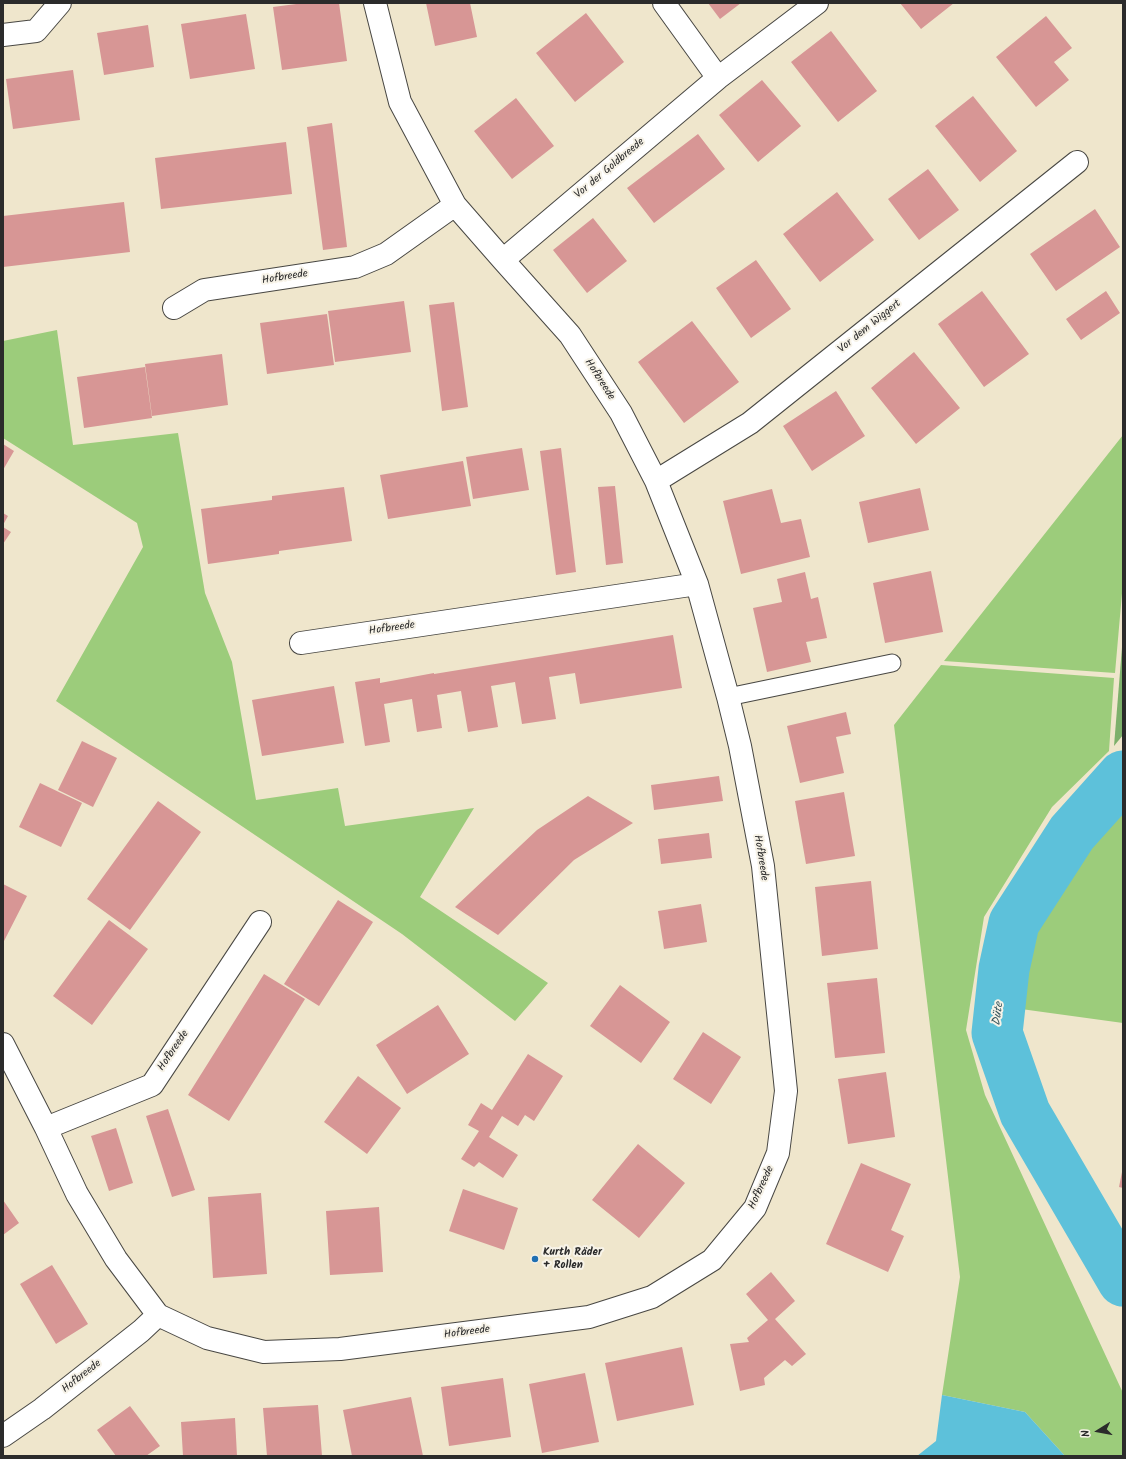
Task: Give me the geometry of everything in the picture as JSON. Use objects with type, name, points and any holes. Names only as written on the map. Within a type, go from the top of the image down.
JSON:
[{"type":"street","points":[[3,35],[36,31],[60,3]]},
{"type":"street","name":"Hofbreede","points":[[3,1044],[46,1128],[77,1194],[116,1258],[158,1315],[207,1338],[264,1352],[340,1349],[589,1317],[652,1296],[712,1260],[755,1208],[778,1153],[786,1091],[763,866],[740,746],[697,584],[656,481],[620,413],[570,335],[455,205],[400,102],[374,3]]},
{"type":"street","points":[[664,3],[718,78]]},
{"type":"street","name":"Vor der Goldbreede","points":[[503,260],[718,78],[817,3]]},
{"type":"street","name":"Vor dem Wiggert","points":[[656,481],[750,423],[1077,162]]},
{"type":"street","name":"Hofbreede","points":[[174,308],[204,290],[355,267],[386,254],[455,205]]},
{"type":"street","name":"Hofbreede","points":[[301,643],[697,584]]},
{"type":"street","name":"Hofbreede","points":[[46,1128],[152,1085],[260,922]]},
{"type":"street","name":"Hofbreede","points":[[3,1436],[42,1408],[142,1330],[158,1315]]},
{"type":"lane","points":[[728,697],[892,663]]},
{"type":"green space","points":[[57,330],[73,445],[178,433],[205,593],[232,662],[256,800],[338,788],[345,826],[474,808],[420,897],[548,983],[515,1021],[402,934],[56,701],[143,547],[137,523],[3,438],[3,341]]},
{"type":"green space","points":[[1123,435],[1123,582],[1115,673],[944,661]]},
{"type":"green space","points":[[1123,635],[1123,735],[1114,746]]},
{"type":"green space","points":[[941,665],[1114,678],[1109,751],[1052,807],[984,917],[966,1030],[985,1095],[1123,1393],[1123,1456],[1065,1456],[1025,1412],[942,1395],[960,1277],[894,725]]},
{"type":"green space","points":[[1123,813],[1123,1023],[1021,1009],[1035,935],[1088,852]]},
{"type":"water","points":[[942,1395],[1025,1412],[1065,1456],[917,1456],[936,1441]]},
{"type":"building","points":[[304,3],[339,3],[347,61],[282,70],[273,7]]},
{"type":"building","points":[[426,3],[470,3],[477,37],[435,46]]},
{"type":"building","points":[[708,3],[741,3],[720,19]]},
{"type":"building","points":[[900,3],[954,3],[921,29]]},
{"type":"building","points":[[586,13],[624,62],[575,102],[536,53]]},
{"type":"building","points":[[246,14],[255,69],[190,79],[181,24]]},
{"type":"building","points":[[1046,16],[1072,48],[1054,62],[1069,80],[1036,107],[996,57]]},
{"type":"building","points":[[148,25],[154,67],[104,75],[97,33]]},
{"type":"building","points":[[831,31],[877,91],[838,122],[791,62]]},
{"type":"building","points":[[73,70],[80,120],[13,129],[6,79]]},
{"type":"building","points":[[762,80],[801,126],[758,162],[719,115]]},
{"type":"building","points":[[973,96],[1017,151],[980,182],[935,126]]},
{"type":"building","points":[[516,98],[554,146],[512,179],[474,131]]},
{"type":"building","points":[[332,123],[347,247],[323,250],[307,127]]},
{"type":"building","points":[[698,134],[725,169],[654,223],[627,188]]},
{"type":"building","points":[[286,142],[292,194],[161,209],[155,158]]},
{"type":"building","points":[[928,169],[959,210],[919,240],[888,199]]},
{"type":"building","points":[[837,192],[874,240],[820,282],[783,234]]},
{"type":"building","points":[[124,202],[130,252],[3,267],[3,216]]},
{"type":"building","points":[[1095,209],[1120,247],[1056,291],[1030,254]]},
{"type":"building","points":[[593,218],[627,261],[587,293],[553,250]]},
{"type":"building","points":[[756,260],[791,309],[751,338],[716,288]]},
{"type":"building","points":[[982,291],[1029,354],[984,387],[938,324]]},
{"type":"building","points":[[1106,291],[1120,313],[1081,340],[1066,319]]},
{"type":"building","points":[[404,301],[411,352],[335,362],[328,311]]},
{"type":"building","points":[[454,302],[468,407],[442,411],[429,305]]},
{"type":"building","points":[[327,314],[334,365],[267,374],[260,323]]},
{"type":"building","points":[[692,321],[739,382],[684,423],[638,362]]},
{"type":"building","points":[[914,352],[960,408],[916,444],[871,388]]},
{"type":"building","points":[[222,354],[228,405],[152,416],[145,364]]},
{"type":"building","points":[[145,367],[152,418],[84,428],[77,377]]},
{"type":"building","points":[[836,391],[865,436],[812,471],[783,426]]},
{"type":"building","points":[[3,444],[14,451],[3,470]]},
{"type":"building","points":[[522,448],[529,490],[473,499],[466,457]]},
{"type":"building","points":[[561,448],[576,572],[556,575],[540,451]]},
{"type":"building","points":[[463,461],[471,506],[388,519],[380,475]]},
{"type":"building","points":[[615,486],[623,563],[606,565],[598,487]]},
{"type":"building","points":[[344,487],[352,541],[279,551],[279,554],[208,564],[201,509],[272,500],[272,496]]},
{"type":"building","points":[[920,488],[929,530],[868,543],[859,502]]},
{"type":"building","points":[[772,489],[781,523],[801,519],[810,557],[741,574],[723,501]]},
{"type":"building","points":[[3,513],[8,516],[3,525]]},
{"type":"building","points":[[3,527],[11,532],[3,544]]},
{"type":"building","points":[[931,571],[943,632],[885,643],[873,583]]},
{"type":"building","points":[[805,572],[811,599],[818,597],[827,638],[806,642],[811,662],[767,672],[753,608],[782,602],[777,579]]},
{"type":"building","points":[[673,635],[682,688],[580,704],[575,673],[549,677],[556,719],[522,724],[515,682],[491,686],[498,727],[468,732],[461,691],[437,695],[442,728],[417,732],[412,699],[384,704],[390,742],[365,746],[355,682],[380,678],[380,683]]},
{"type":"building","points":[[334,686],[344,743],[262,756],[252,700]]},
{"type":"building","points":[[846,712],[851,734],[836,737],[844,773],[800,783],[787,726]]},
{"type":"building","points":[[82,741],[117,758],[93,807],[58,790]]},
{"type":"building","points":[[719,776],[723,801],[654,810],[651,785]]},
{"type":"building","points":[[40,783],[82,803],[61,847],[19,827]]},
{"type":"building","points":[[844,792],[855,856],[806,864],[795,801]]},
{"type":"building","points":[[588,796],[633,823],[574,860],[498,935],[455,907],[537,830]]},
{"type":"building","points":[[158,801],[201,832],[130,930],[87,899]]},
{"type":"building","points":[[709,833],[712,858],[661,864],[658,839]]},
{"type":"building","points":[[871,881],[878,949],[822,956],[815,887]]},
{"type":"building","points":[[3,884],[27,896],[3,943]]},
{"type":"building","points":[[338,900],[373,922],[319,1006],[284,984]]},
{"type":"building","points":[[701,904],[707,942],[664,949],[658,911]]},
{"type":"building","points":[[109,920],[148,949],[92,1025],[53,996]]},
{"type":"building","points":[[264,974],[305,999],[229,1121],[188,1095]]},
{"type":"building","points":[[877,978],[885,1053],[835,1058],[827,983]]},
{"type":"building","points":[[620,985],[670,1022],[641,1063],[590,1026]]},
{"type":"building","points":[[438,1005],[469,1054],[407,1094],[376,1045]]},
{"type":"building","points":[[703,1032],[741,1057],[711,1104],[673,1079]]},
{"type":"building","points":[[528,1054],[563,1076],[534,1121],[525,1115],[518,1126],[502,1116],[489,1137],[518,1155],[503,1178],[479,1162],[474,1167],[461,1159],[479,1131],[468,1125],[481,1103],[492,1110]]},
{"type":"building","points":[[886,1072],[895,1137],[848,1144],[838,1079]]},
{"type":"building","points":[[358,1076],[401,1108],[367,1154],[324,1122]]},
{"type":"building","points":[[168,1109],[195,1190],[172,1197],[146,1116]]},
{"type":"building","points":[[116,1128],[133,1183],[109,1191],[91,1136]]},
{"type":"building","points":[[638,1144],[685,1183],[639,1238],[592,1200]]},
{"type":"building","points":[[861,1163],[911,1184],[891,1230],[904,1236],[888,1272],[826,1244]]},
{"type":"building","points":[[1123,1172],[1123,1188],[1119,1187]]},
{"type":"building","points":[[463,1189],[518,1208],[504,1250],[449,1231]]},
{"type":"building","points":[[261,1193],[267,1274],[213,1278],[208,1197]]},
{"type":"building","points":[[3,1200],[19,1223],[3,1235]]},
{"type":"building","points":[[379,1207],[383,1272],[330,1275],[326,1211]]},
{"type":"building","points":[[52,1265],[88,1324],[56,1344],[20,1284]]},
{"type":"building","points":[[771,1272],[795,1301],[775,1319],[806,1354],[792,1366],[785,1360],[764,1378],[765,1385],[740,1391],[730,1344],[749,1342],[747,1338],[768,1320],[746,1294]]},
{"type":"building","points":[[682,1347],[694,1405],[617,1421],[605,1363]]},
{"type":"building","points":[[585,1373],[599,1442],[542,1453],[529,1384]]},
{"type":"building","points":[[503,1378],[511,1437],[449,1446],[441,1387]]},
{"type":"building","points":[[411,1397],[423,1456],[352,1456],[343,1410]]},
{"type":"building","points":[[318,1405],[322,1456],[267,1456],[263,1408]]},
{"type":"building","points":[[130,1406],[160,1446],[146,1456],[116,1456],[97,1430]]},
{"type":"building","points":[[235,1418],[237,1456],[183,1456],[181,1422]]},
{"type":"waterway","name":"Düte","points":[[1123,776],[1072,833],[1014,923],[1004,969],[997,1033],[1025,1113],[1123,1281]]},
{"type":"place","name":"Kurth Räder + Rollen","points":[[535,1259]]}]
